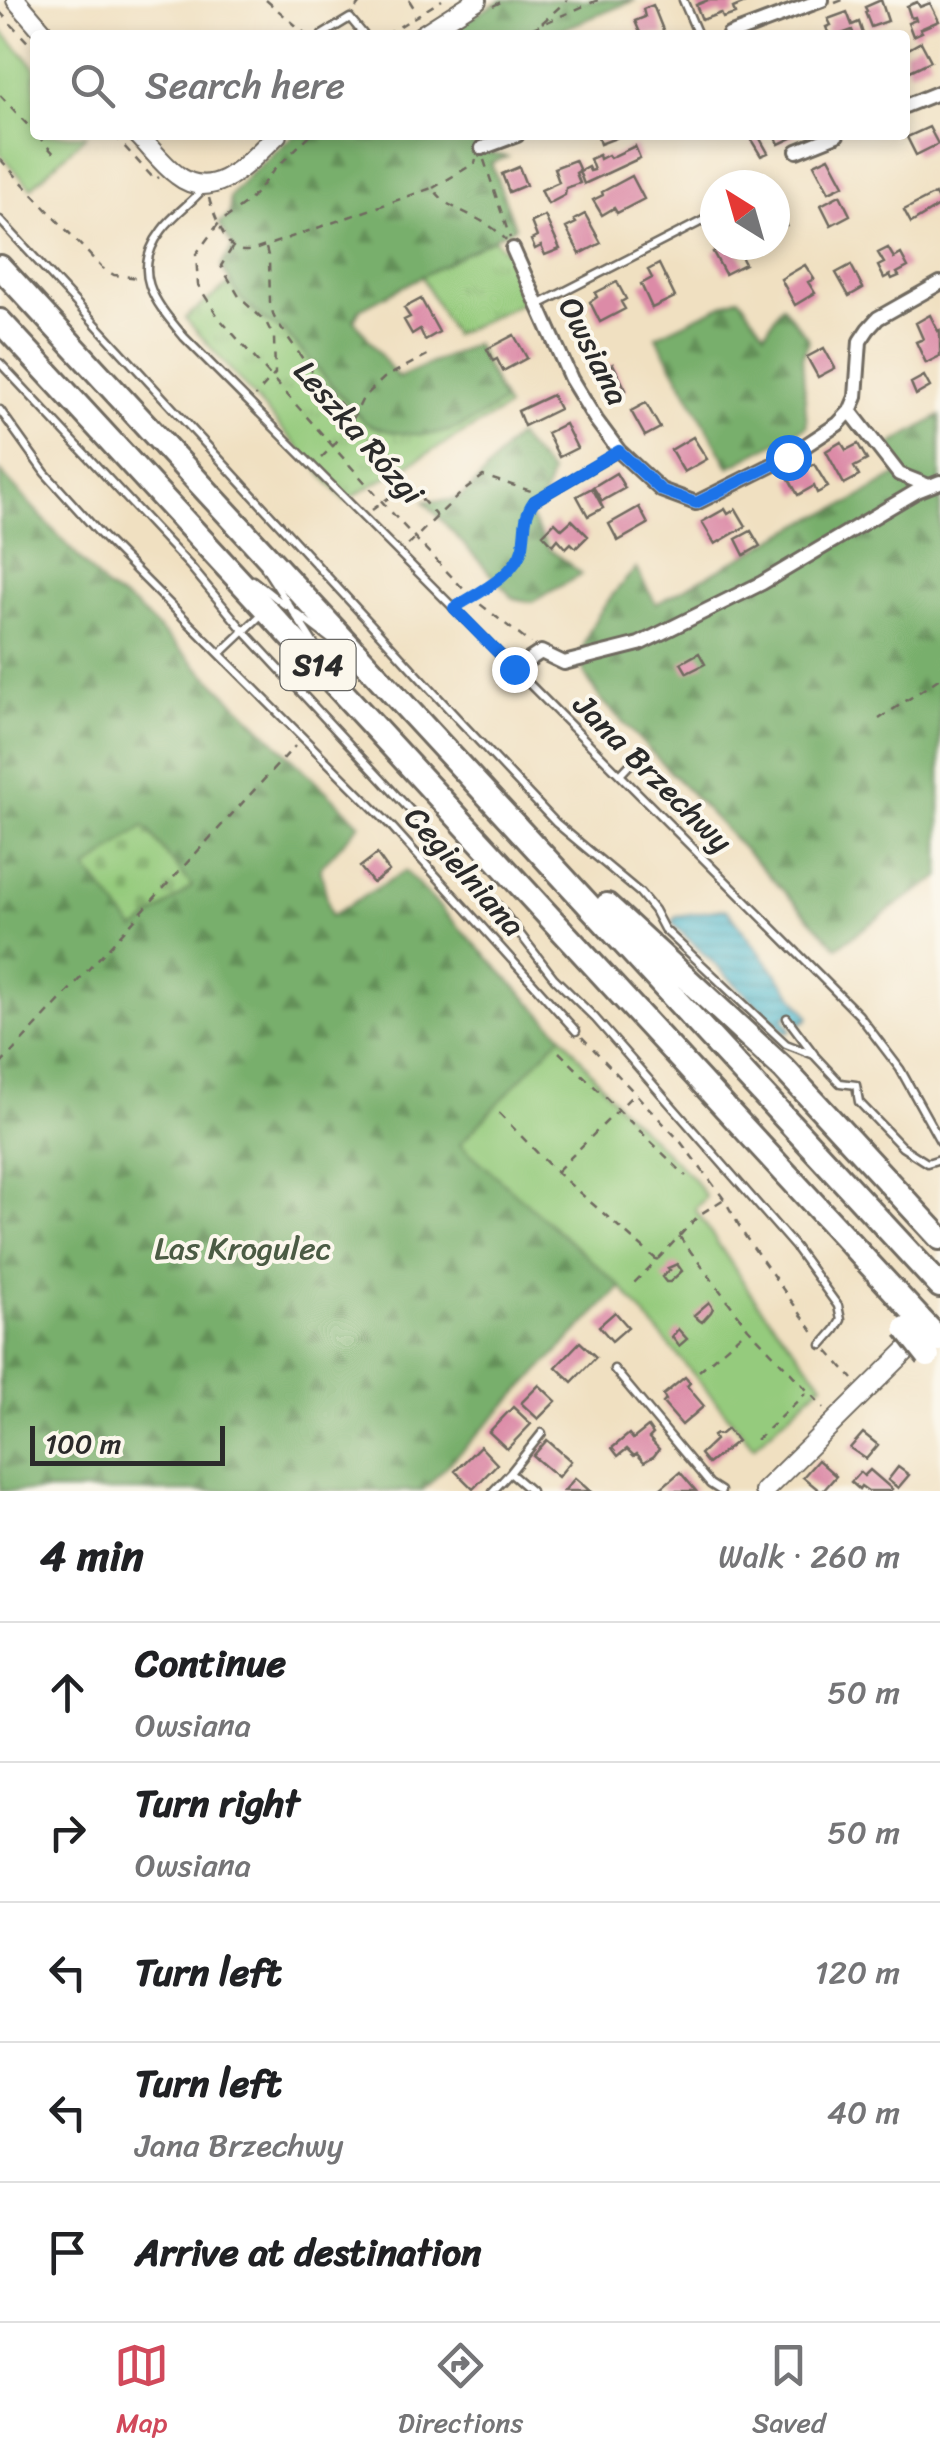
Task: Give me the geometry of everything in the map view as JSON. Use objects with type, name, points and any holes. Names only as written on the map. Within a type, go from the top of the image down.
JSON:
[{"type":"highway","name":"S14","points":[[0,267],[940,1286]]},
{"type":"highway","name":"S14","points":[[0,321],[922,1324],[936,1355]]},
{"type":"highway","points":[[513,822],[784,1069],[940,1238]]},
{"type":"street","points":[[16,0],[42,30]]},
{"type":"street","points":[[430,30],[477,0]]},
{"type":"street","points":[[742,30],[822,0]]},
{"type":"street","points":[[910,104],[940,92]]},
{"type":"street","points":[[143,140],[182,179],[206,185],[232,175],[271,140]]},
{"type":"street","points":[[482,148],[504,140]]},
{"type":"street","points":[[798,152],[826,140]]},
{"type":"street","name":"Owsiana","points":[[514,249],[572,378],[596,420],[619,451],[661,490],[696,503],[788,457],[838,424],[850,411]]},
{"type":"street","points":[[934,484],[900,474],[850,411],[856,397],[860,340],[878,318],[940,283]]},
{"type":"street","points":[[514,669],[542,652],[564,663],[639,644],[762,583],[934,484]]},
{"type":"street","points":[[764,1491],[911,1346],[922,1324]]},
{"type":"lane","points":[[683,0],[696,30]]},
{"type":"lane","points":[[330,30],[350,18],[360,30]]},
{"type":"lane","points":[[147,278],[148,252],[163,228],[206,185]]},
{"type":"lane","points":[[0,220],[556,823],[640,893],[664,929],[786,1044],[814,1055]]},
{"type":"lane","points":[[540,304],[700,222]]},
{"type":"lane","name":"Jana Brzechwy","points":[[147,278],[156,304],[184,337],[859,1015],[900,1069],[940,1141]]},
{"type":"lane","points":[[0,363],[497,904],[554,978],[595,1018],[795,1247],[838,1306],[841,1320],[822,1345]]},
{"type":"lane","name":"Cegielniana","points":[[0,410],[46,473],[101,536],[393,828],[576,1030]]},
{"type":"lane","points":[[534,501],[619,451]]},
{"type":"lane","points":[[231,517],[352,702]]},
{"type":"lane","points":[[204,542],[378,676]]},
{"type":"lane","points":[[220,654],[266,610]]},
{"type":"lane","points":[[620,776],[635,759]]},
{"type":"lane","points":[[787,1018],[840,1083],[856,1086],[860,1102],[902,1146],[927,1163],[940,1158]]},
{"type":"lane","points":[[614,1369],[710,1484],[721,1491]]},
{"type":"lane","points":[[493,1491],[542,1433]]},
{"type":"lane","points":[[510,1474],[530,1491]]},
{"type":"path","points":[[266,0],[301,30]]},
{"type":"path","points":[[362,0],[374,0]]},
{"type":"path","points":[[409,0],[418,15]]},
{"type":"path","points":[[394,30],[442,0]]},
{"type":"path","points":[[537,28],[567,0]]},
{"type":"path","points":[[531,30],[598,0]]},
{"type":"path","points":[[0,12],[30,45]]},
{"type":"path","points":[[0,95],[30,128]]},
{"type":"path","points":[[41,140],[57,157]]},
{"type":"path","name":"Leszka Rózgi","points":[[305,140],[249,201],[220,223],[196,254],[198,285],[219,318],[416,538],[472,597],[542,652]]},
{"type":"path","points":[[206,185],[211,206],[233,247],[250,251],[432,188],[474,163],[482,148]]},
{"type":"path","points":[[482,148],[514,249]]},
{"type":"path","points":[[0,159],[102,268],[114,275],[147,278]]},
{"type":"path","points":[[432,188],[448,204],[500,233],[514,249]]},
{"type":"path","points":[[266,246],[274,317],[307,365],[437,517]]},
{"type":"path","points":[[233,247],[221,266],[240,298],[266,322],[274,338],[275,374],[249,402]]},
{"type":"path","points":[[312,466],[334,445],[363,398],[384,378],[434,352]]},
{"type":"path","points":[[399,553],[483,476],[544,496]]},
{"type":"path","points":[[363,517],[408,483]]},
{"type":"path","points":[[454,608],[502,576],[518,560],[526,512],[534,501]]},
{"type":"path","points":[[879,719],[940,678]]},
{"type":"path","points":[[0,1066],[303,738]]},
{"type":"path","points":[[576,1030],[680,1141],[822,1345],[864,1391]]},
{"type":"path","points":[[560,1052],[686,1176]]},
{"type":"path","points":[[556,1172],[634,1094]]},
{"type":"path","points":[[500,1113],[556,1172],[657,1260]]},
{"type":"path","points":[[628,1288],[699,1215],[724,1199]]},
{"type":"path","points":[[679,1236],[748,1328],[836,1418]]},
{"type":"path","points":[[699,1372],[748,1328]]},
{"type":"path","points":[[756,1440],[807,1392]]},
{"type":"green space","points":[[501,0],[635,0],[560,30],[450,30]]},
{"type":"green space","points":[[0,29],[30,62],[30,140],[81,140],[31,188],[0,154]]},
{"type":"green space","points":[[288,140],[471,140],[476,150],[507,157],[491,163],[515,227],[360,309],[354,320],[398,378],[475,344],[503,402],[445,432],[403,433],[364,422],[284,331],[264,320],[240,298],[221,266],[233,247],[219,223],[230,215],[230,197]]},
{"type":"green space","points":[[476,222],[507,252],[530,299],[453,335],[421,275],[341,315],[395,380],[475,344],[507,408],[345,501],[185,318],[254,265]]},
{"type":"green space","points":[[739,297],[765,333],[782,305],[809,340],[802,357],[807,426],[729,467],[656,336]]},
{"type":"green space","points":[[940,416],[940,877],[837,947],[599,697],[584,670],[583,648],[601,611],[636,569],[656,604],[899,474],[900,467],[890,445]]},
{"type":"green space","points":[[517,436],[551,474],[544,496],[530,517],[549,549],[582,574],[532,602],[513,598],[424,501],[453,500],[464,494]]},
{"type":"green space","name":"Las Krogulec","points":[[0,471],[107,589],[134,605],[360,824],[320,868],[331,916],[405,871],[562,1035],[461,1144],[621,1287],[422,1491],[0,1491]]},
{"type":"green space","points":[[144,826],[192,886],[135,930],[87,869]]},
{"type":"green space","points":[[562,1035],[620,1108],[692,1177],[706,1197],[695,1209],[756,1301],[823,1383],[754,1447],[621,1287],[460,1144]]},
{"type":"water","points":[[727,910],[808,1019],[798,1025],[789,1013],[783,1018],[791,1030],[786,1033],[673,924],[677,916]]},
{"type":"building","points":[[708,0],[752,0],[733,8],[735,14],[723,18],[721,13],[702,20],[696,5]]},
{"type":"building","points":[[881,0],[888,21],[871,27],[865,7]]},
{"type":"building","points":[[917,2],[920,7],[930,3],[939,21],[913,36],[908,23],[916,20],[911,18],[907,6]]},
{"type":"building","points":[[653,5],[663,30],[639,30],[635,21],[645,17],[643,9]]},
{"type":"building","points":[[847,12],[852,25],[859,22],[862,30],[827,30],[831,25],[828,19]]},
{"type":"building","points":[[921,42],[931,61],[910,71],[910,48]]},
{"type":"building","points":[[929,127],[938,144],[916,155],[910,136]]},
{"type":"building","points":[[751,140],[761,140],[768,153],[761,156]]},
{"type":"building","points":[[635,146],[640,158],[584,184],[579,171],[576,173],[580,183],[566,188],[565,195],[548,204],[541,190],[559,182],[554,168],[575,160],[580,171],[588,167],[594,170],[590,159],[599,155],[600,159],[608,155],[610,158]]},
{"type":"building","points":[[829,157],[844,185],[829,192],[814,164]]},
{"type":"building","points":[[519,167],[526,185],[509,192],[502,174]]},
{"type":"building","points":[[632,176],[644,199],[617,213],[614,208],[602,215],[593,200]]},
{"type":"building","points":[[935,194],[939,206],[911,223],[904,210]]},
{"type":"building","points":[[840,195],[850,215],[831,225],[821,205]]},
{"type":"building","points":[[585,214],[601,243],[580,254],[566,228]]},
{"type":"building","points":[[545,216],[560,249],[545,255],[541,246],[535,249],[531,240],[537,237],[531,222]]},
{"type":"building","points":[[888,248],[894,258],[901,254],[908,267],[892,279],[890,275],[884,278],[878,266],[884,263],[878,253]]},
{"type":"building","points":[[717,260],[743,260],[745,264],[725,274]]},
{"type":"building","points":[[659,264],[675,297],[652,308],[641,284],[652,278],[648,270]]},
{"type":"building","points":[[805,265],[814,279],[808,282],[815,293],[795,305],[781,279]]},
{"type":"building","points":[[851,265],[863,288],[849,296],[836,273]]},
{"type":"building","points":[[617,282],[626,299],[621,302],[625,309],[600,322],[590,302],[597,297],[595,293]]},
{"type":"building","points":[[421,299],[439,332],[425,340],[420,329],[412,334],[404,320],[410,317],[404,308]]},
{"type":"building","points":[[930,315],[940,330],[940,356],[926,363],[916,342],[923,339],[916,323]]},
{"type":"building","points":[[514,335],[527,358],[503,371],[487,349]]},
{"type":"building","points":[[824,348],[835,368],[818,377],[807,357]]},
{"type":"building","points":[[613,364],[626,390],[611,398],[598,371]]},
{"type":"building","points":[[924,376],[930,387],[916,395],[911,383]]},
{"type":"building","points":[[552,395],[559,409],[524,426],[518,411]]},
{"type":"building","points":[[646,403],[660,428],[645,436],[631,411]]},
{"type":"building","points":[[565,424],[577,448],[559,457],[547,433]]},
{"type":"building","points":[[693,437],[707,459],[684,472],[671,450]]},
{"type":"building","points":[[841,442],[846,450],[858,444],[867,460],[854,467],[859,476],[844,484],[826,451]]},
{"type":"building","points":[[814,464],[828,487],[817,493],[814,486],[798,495],[789,479]]},
{"type":"building","points":[[616,473],[625,488],[602,501],[593,487]]},
{"type":"building","points":[[592,488],[603,508],[588,516],[577,496]]},
{"type":"building","points":[[639,507],[648,524],[618,541],[609,524]]},
{"type":"building","points":[[725,509],[728,514],[736,509],[746,526],[715,544],[702,522]]},
{"type":"building","points":[[572,520],[588,536],[576,548],[571,543],[566,548],[558,539],[553,545],[543,534],[555,522],[562,529]]},
{"type":"building","points":[[751,531],[760,546],[744,555],[736,539]]},
{"type":"building","points":[[699,653],[705,664],[687,673],[681,663]]},
{"type":"building","points":[[377,854],[389,871],[373,883],[360,867]]},
{"type":"building","points":[[677,1264],[682,1271],[666,1282],[662,1277]]},
{"type":"building","points":[[709,1302],[713,1308],[702,1322],[694,1315]]},
{"type":"building","points":[[615,1312],[628,1327],[612,1341],[599,1326]]},
{"type":"building","points":[[678,1329],[687,1339],[679,1346],[672,1337]]},
{"type":"building","points":[[580,1342],[596,1357],[572,1382],[556,1367]]},
{"type":"building","points":[[685,1377],[690,1383],[687,1386],[704,1406],[682,1425],[663,1403],[663,1395]]},
{"type":"building","points":[[539,1385],[556,1401],[538,1419],[521,1403]]},
{"type":"building","points":[[513,1407],[531,1424],[507,1449],[489,1432]]},
{"type":"building","points":[[648,1427],[653,1434],[649,1438],[659,1449],[654,1456],[644,1462],[627,1449],[618,1456],[612,1448],[629,1434],[633,1439]]},
{"type":"building","points":[[727,1429],[737,1441],[708,1464],[700,1454],[715,1440],[713,1436]]},
{"type":"building","points":[[863,1433],[878,1445],[866,1459],[850,1448]]},
{"type":"building","points":[[547,1440],[571,1461],[558,1477],[533,1456]]},
{"type":"building","points":[[480,1446],[497,1464],[473,1489],[455,1471]]},
{"type":"building","points":[[818,1460],[836,1476],[823,1491],[803,1477]]},
{"type":"building","points":[[898,1467],[909,1475],[898,1488],[888,1480]]},
{"type":"building","points":[[870,1470],[892,1489],[868,1491],[851,1482],[860,1472],[864,1476]]},
{"type":"building","points":[[680,1472],[696,1491],[661,1488]]},
{"type":"building","points":[[575,1478],[590,1491],[564,1491]]},
{"type":"route","points":[[514,669],[454,608],[502,576],[518,560],[526,512],[534,501],[619,451],[661,490],[696,503],[788,457]]}]
